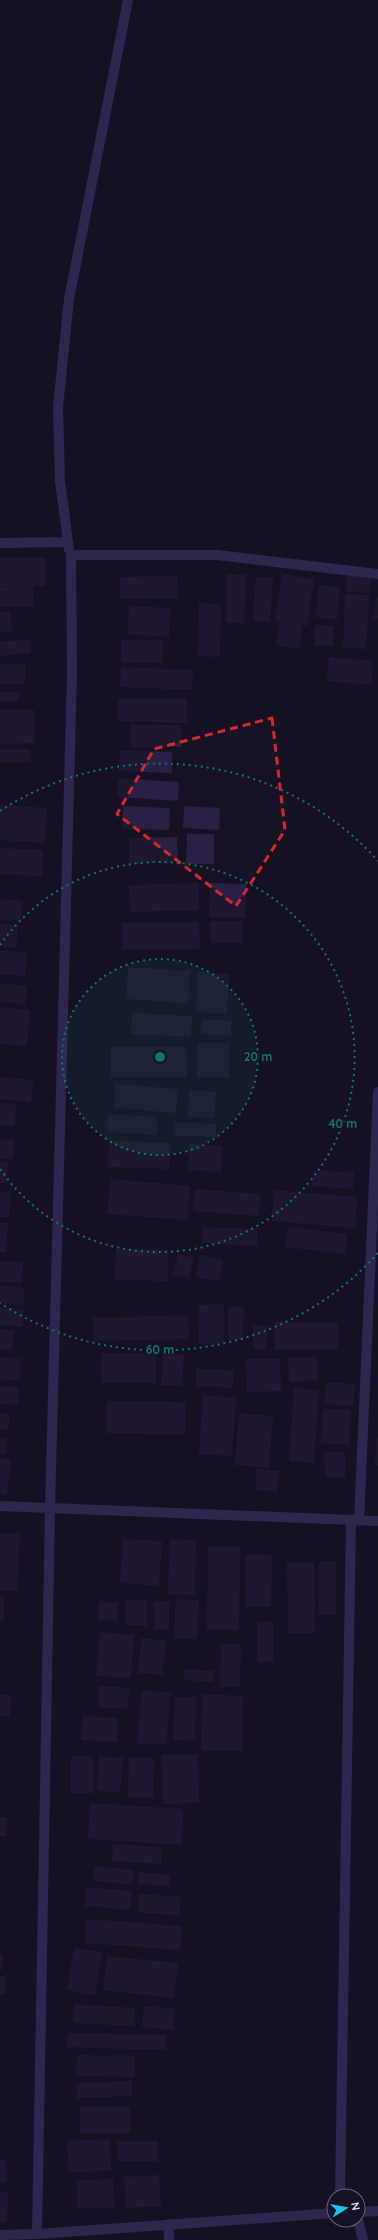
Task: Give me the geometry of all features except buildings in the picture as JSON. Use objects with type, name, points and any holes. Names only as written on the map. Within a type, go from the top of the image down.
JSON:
[{"type":"street","points":[[37,2234],[50,1509],[72,674],[71,554],[60,481],[58,407],[69,299],[128,0]]},
{"type":"street","points":[[0,543],[68,542]]},
{"type":"street","points":[[71,554],[217,555],[378,574]]},
{"type":"street","points":[[340,2188],[355,1521],[378,1092]]},
{"type":"street","points":[[0,1506],[378,1521]]},
{"type":"street","points":[[366,2212],[378,2211]]},
{"type":"street","points":[[0,2235],[37,2234],[326,2214]]},
{"type":"street","points":[[168,2240],[169,2224]]},
{"type":"street","points":[[360,2228],[363,2240]]},
{"type":"highlighted area","points":[[272,718],[285,830],[236,906],[117,814],[154,749]]}]
